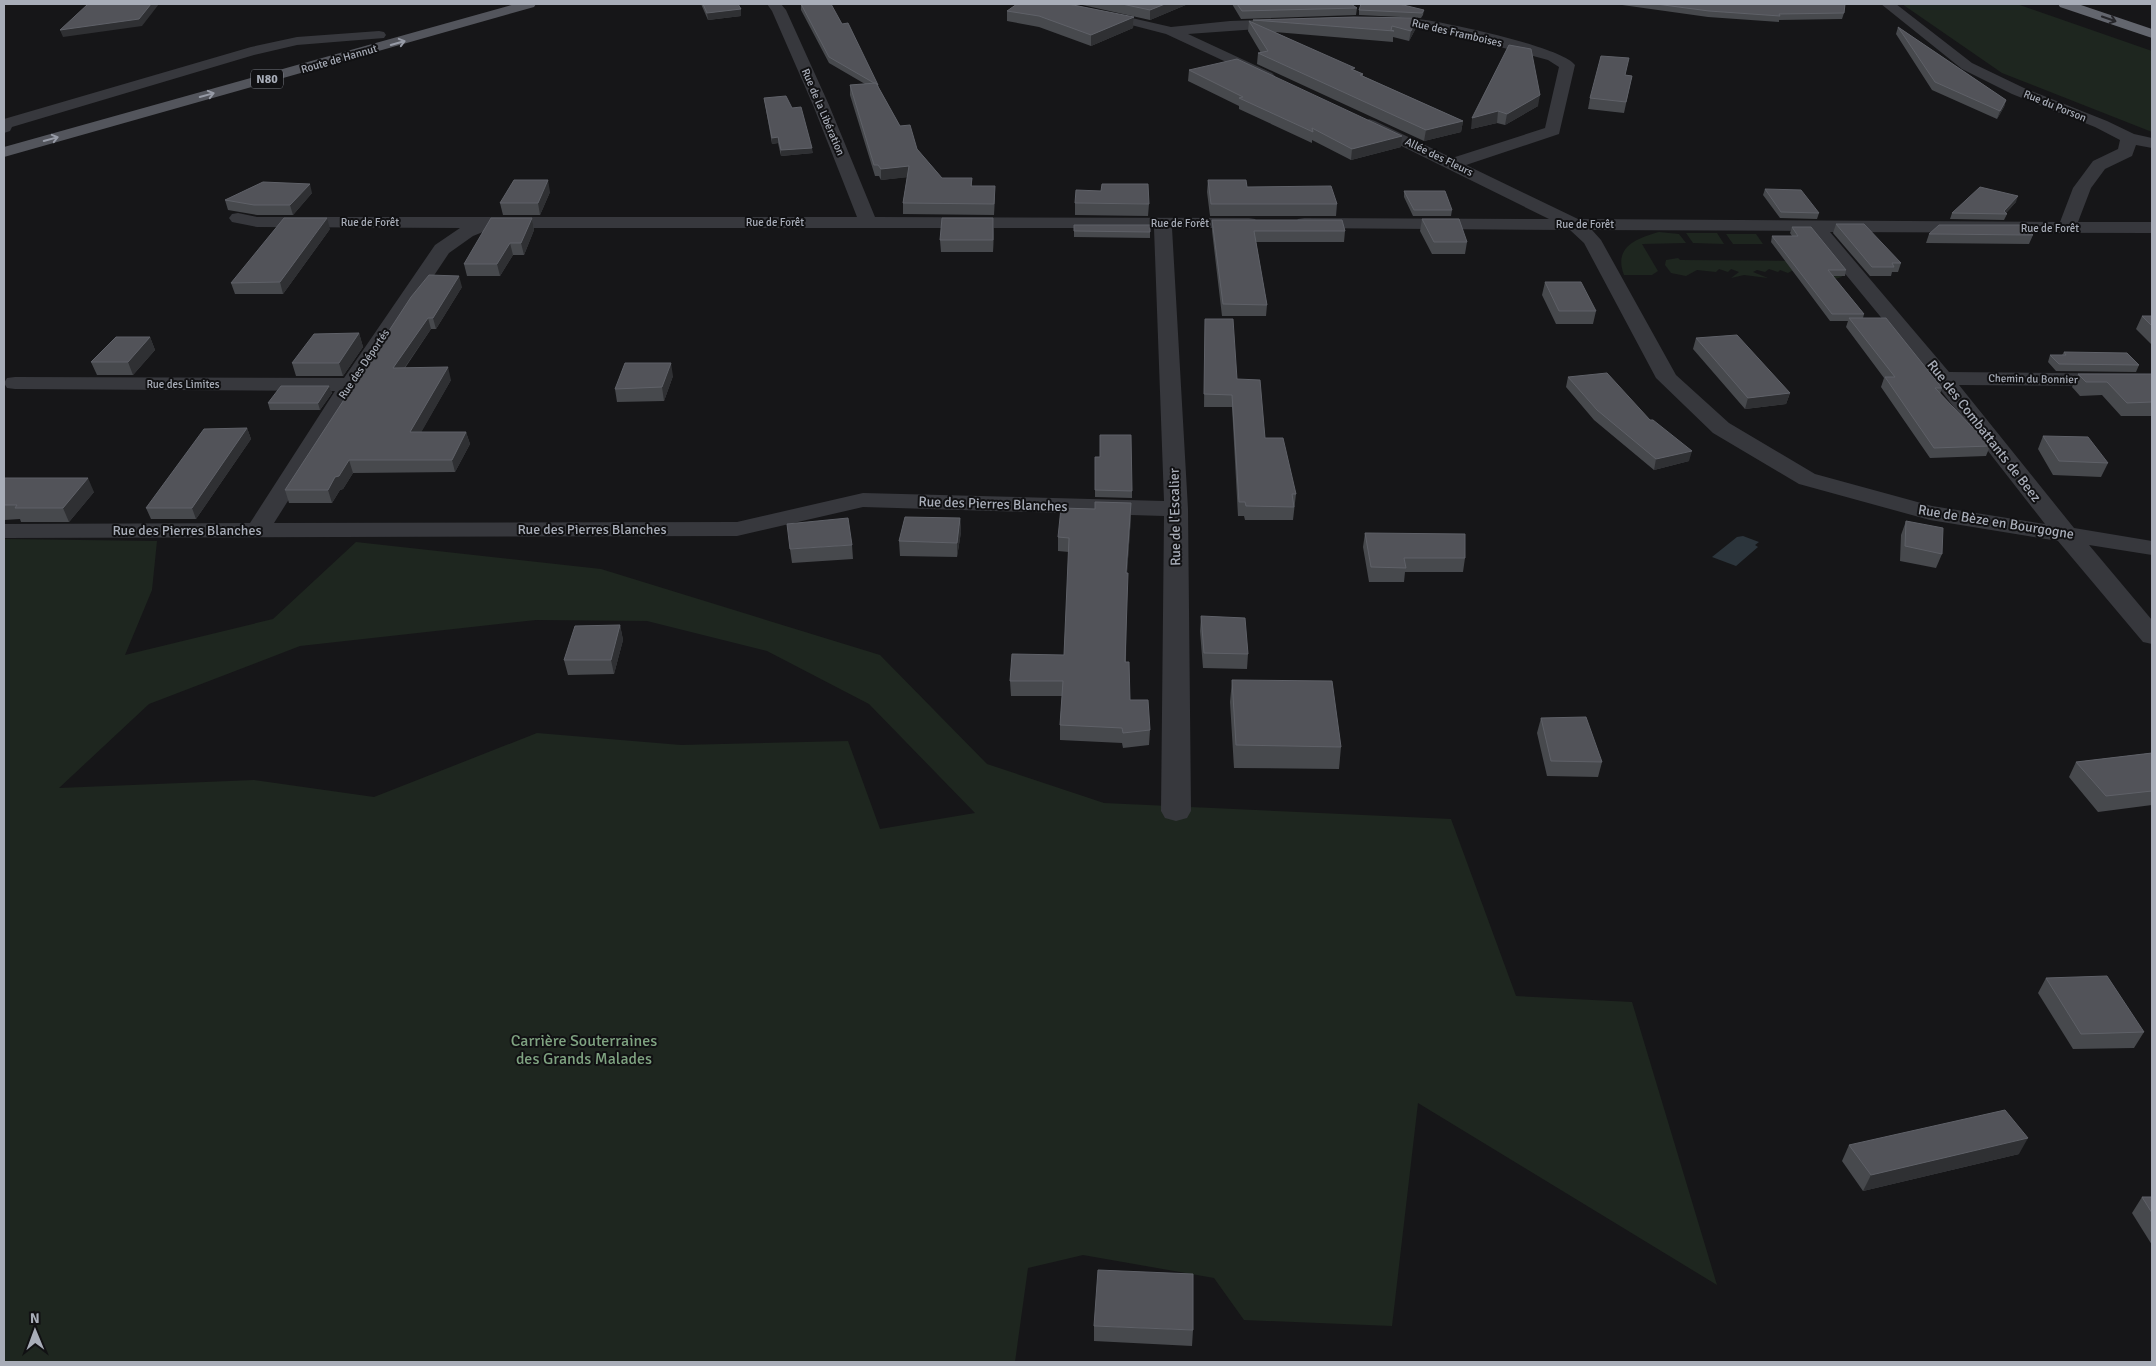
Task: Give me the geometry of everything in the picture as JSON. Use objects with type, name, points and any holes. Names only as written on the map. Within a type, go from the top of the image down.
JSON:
[{"type":"highway","points":[[2065,4],[2152,34]]},
{"type":"main road","name":"Route de Hannut","points":[[379,35],[495,4]]},
{"type":"main road","name":"Route de Hannut","points":[[4,137],[418,37],[529,4]]},
{"type":"street","name":"Rue de la Libération","points":[[774,4],[779,10],[822,104],[868,222]]},
{"type":"street","points":[[1049,4],[1109,15],[1172,31],[1277,81]]},
{"type":"street","name":"Rue du Porson","points":[[1888,4],[1967,66],[2018,91],[2101,124],[2129,138],[2152,143]]},
{"type":"street","points":[[1172,31],[1230,25],[1294,23],[1271,8]]},
{"type":"street","name":"Rue des Framboises","points":[[1362,21],[1432,25],[1546,55],[1567,65],[1552,131],[1453,164]]},
{"type":"street","name":"Route de Hannut","points":[[4,137],[5,124],[251,50],[297,41],[379,35]]},
{"type":"street","name":"Allée des Fleurs","points":[[1356,118],[1574,224]]},
{"type":"street","points":[[2066,228],[2082,188],[2099,164],[2126,152],[2129,138]]},
{"type":"street","name":"Rue de Forêt","points":[[238,218],[257,222],[1271,223]]},
{"type":"street","name":"Rue des Déportés","points":[[258,530],[350,385],[442,249],[466,232],[492,222]]},
{"type":"street","name":"Rue de l'Escalier","points":[[1163,223],[1176,509],[1176,811]]},
{"type":"street","name":"Rue de Forêt","points":[[1291,223],[2152,228]]},
{"type":"street","name":"Rue de Bèze en Bourgogne","points":[[1574,224],[1592,240],[1667,378],[1721,428],[1807,479],[1930,513],[2152,548]]},
{"type":"street","name":"Rue des Combattants de Beez","points":[[1815,226],[1943,378],[2065,533],[2152,636]]},
{"type":"street","name":"Chemin du Bonnier","points":[[1943,378],[2152,380]]},
{"type":"street","name":"Rue des Limites","points":[[16,383],[350,385]]},
{"type":"street","name":"Rue des Pierres Blanches","points":[[4,530],[737,529],[863,500],[1176,509]]},
{"type":"green space","points":[[1902,4],[2017,4],[2152,51],[2152,132],[2002,73]]},
{"type":"green space","points":[[1659,232],[1679,234],[1686,243],[1642,244],[1658,271],[1652,275],[1624,275],[1621,265],[1624,251],[1635,241]]},
{"type":"green space","points":[[1686,233],[1717,233],[1724,244],[1693,243]]},
{"type":"green space","points":[[1726,234],[1756,234],[1763,244],[1733,244]]},
{"type":"green space","points":[[1678,258],[1680,260],[1800,261],[1844,275],[1839,278],[1826,279],[1793,270],[1788,273],[1769,269],[1765,272],[1757,270],[1753,272],[1768,278],[1744,275],[1731,278],[1739,272],[1731,269],[1728,272],[1719,269],[1716,272],[1697,270],[1686,276],[1671,273],[1665,265],[1666,260]]},
{"type":"green space","name":"Carrière Souterraines des Grands Malades","points":[[4,539],[157,541],[152,590],[125,655],[273,619],[356,542],[601,569],[880,655],[987,764],[1104,803],[1451,819],[1516,996],[1632,1002],[1717,1285],[1418,1103],[1392,1326],[1244,1320],[1214,1278],[1083,1255],[1028,1268],[1015,1362],[4,1362]],"holes":[[[536,620],[647,621],[767,651],[869,704],[975,813],[880,829],[848,741],[681,745],[537,733],[374,797],[254,780],[59,788],[149,704],[300,646]]]},
{"type":"shaded area","points":[[1743,536],[1759,542],[1755,545],[1758,547],[1736,566],[1712,557],[1737,537]]},
{"type":"building","points":[[88,4],[151,4],[139,19],[60,30]]},
{"type":"building","points":[[703,4],[738,4],[741,9],[707,13]]},
{"type":"building","points":[[801,4],[831,4],[842,24],[848,23],[878,85],[829,57]]},
{"type":"building","points":[[1017,4],[1068,4],[1134,17],[1091,35],[1039,16],[1007,11]]},
{"type":"building","points":[[1122,4],[1165,4],[1150,10]]},
{"type":"building","points":[[1237,4],[1351,4],[1357,8],[1242,11]]},
{"type":"building","points":[[1361,4],[1399,4],[1424,10],[1422,13],[1359,10]]},
{"type":"building","points":[[1656,4],[1845,4],[1844,13],[1779,14],[1780,16],[1709,11]]},
{"type":"building","points":[[1354,17],[1417,18],[1411,31],[1392,26],[1391,30],[1394,31],[1253,20]]},
{"type":"building","points":[[1249,21],[1355,68],[1351,69],[1363,74],[1360,75],[1463,121],[1426,130],[1258,53],[1268,51]]},
{"type":"building","points":[[1898,27],[2006,100],[2000,111],[1935,82]]},
{"type":"building","points":[[1509,45],[1531,49],[1540,95],[1507,114],[1498,111],[1472,118]]},
{"type":"building","points":[[1601,56],[1629,58],[1625,75],[1632,76],[1626,102],[1590,98]]},
{"type":"building","points":[[1237,59],[1402,136],[1352,149],[1312,128],[1313,132],[1239,98],[1243,97],[1189,70]]},
{"type":"building","points":[[876,83],[900,126],[910,125],[917,149],[942,178],[972,178],[971,186],[995,186],[994,204],[903,203],[909,166],[881,169],[878,165],[874,165],[850,85]]},
{"type":"building","points":[[786,96],[792,108],[801,107],[812,148],[781,150],[778,137],[772,138],[764,98]]},
{"type":"building","points":[[514,180],[548,180],[538,203],[500,203]]},
{"type":"building","points":[[1208,180],[1246,180],[1247,187],[1331,186],[1337,204],[1211,204]]},
{"type":"building","points":[[263,182],[310,184],[290,205],[254,205],[225,200]]},
{"type":"building","points":[[1102,184],[1148,184],[1149,204],[1075,203],[1076,190],[1101,191]]},
{"type":"building","points":[[1980,187],[2018,196],[2004,211],[2007,214],[1952,213]]},
{"type":"building","points":[[1765,189],[1801,190],[1819,213],[1781,212]]},
{"type":"building","points":[[1404,191],[1445,191],[1452,210],[1414,210]]},
{"type":"building","points":[[284,218],[327,218],[280,282],[231,283]]},
{"type":"building","points":[[491,218],[532,218],[521,243],[510,243],[497,264],[464,264]]},
{"type":"building","points":[[942,218],[993,218],[993,240],[940,240]]},
{"type":"building","points":[[1422,219],[1459,219],[1467,242],[1434,242]]},
{"type":"building","points":[[1212,220],[1342,220],[1345,231],[1254,231],[1267,305],[1223,304]]},
{"type":"building","points":[[1836,224],[1864,224],[1901,263],[1892,263],[1894,267],[1872,267]]},
{"type":"building","points":[[1074,225],[1150,225],[1150,232],[1074,231]]},
{"type":"building","points":[[1939,225],[2022,225],[2033,235],[1929,234]]},
{"type":"building","points":[[1792,227],[1811,227],[1846,270],[1828,270],[1864,314],[1832,314],[1772,236],[1798,236]]},
{"type":"building","points":[[429,275],[459,276],[433,318],[428,318],[393,368],[448,367],[410,432],[466,432],[452,460],[349,460],[339,476],[335,477],[328,490],[285,490],[411,297]]},
{"type":"building","points":[[1545,282],[1581,282],[1596,311],[1559,311]]},
{"type":"building","points":[[2142,316],[2152,316],[2152,326]]},
{"type":"building","points":[[1849,318],[1886,318],[1942,388],[1935,388],[1990,446],[1934,448],[1885,377],[1895,377]]},
{"type":"building","points":[[1205,319],[1233,319],[1237,379],[1260,380],[1265,438],[1283,438],[1296,494],[1292,494],[1294,507],[1246,506],[1245,502],[1239,502],[1232,395],[1204,394]]},
{"type":"building","points":[[359,333],[339,363],[292,363],[314,334]]},
{"type":"building","points":[[1737,335],[1790,393],[1748,398],[1696,338]]},
{"type":"building","points":[[116,337],[150,337],[128,362],[91,362]]},
{"type":"building","points":[[2064,352],[2127,353],[2139,365],[2059,364],[2050,355],[2066,355]]},
{"type":"building","points":[[625,363],[671,363],[662,387],[615,389]]},
{"type":"building","points":[[1607,373],[1650,420],[1653,420],[1692,451],[1656,459],[1597,410],[1568,377]]},
{"type":"building","points":[[2078,374],[2152,374],[2152,402],[2127,403],[2107,382],[2086,382]]},
{"type":"building","points":[[281,386],[329,386],[318,403],[268,403]]},
{"type":"building","points":[[247,428],[192,508],[146,508],[204,429]]},
{"type":"building","points":[[1100,435],[1131,435],[1132,491],[1095,490],[1095,457],[1100,457]]},
{"type":"building","points":[[2043,436],[2088,437],[2108,463],[2059,461]]},
{"type":"building","points":[[4,478],[88,478],[63,508],[15,508],[17,505],[4,505]]},
{"type":"building","points":[[1095,502],[1131,503],[1126,573],[1128,573],[1125,662],[1129,662],[1130,700],[1148,700],[1150,730],[1123,733],[1122,728],[1060,725],[1063,681],[1010,681],[1012,654],[1064,655],[1069,538],[1058,537],[1061,508],[1095,509]]},
{"type":"building","points":[[905,517],[960,518],[957,543],[899,541]]},
{"type":"building","points":[[848,518],[852,545],[790,549],[787,524]]},
{"type":"building","points":[[1906,521],[1943,528],[1942,554],[1905,546]]},
{"type":"building","points":[[1365,533],[1465,534],[1465,558],[1404,558],[1406,568],[1371,567]]},
{"type":"building","points":[[1201,616],[1245,618],[1248,654],[1204,653]]},
{"type":"building","points":[[620,625],[611,660],[564,660],[575,626]]},
{"type":"building","points":[[1232,680],[1332,681],[1341,747],[1236,745]]},
{"type":"building","points":[[1586,717],[1602,762],[1551,761],[1541,718]]},
{"type":"building","points":[[2152,753],[2152,791],[2106,796],[2076,762]]},
{"type":"building","points":[[2107,976],[2144,1032],[2081,1034],[2046,978]]},
{"type":"building","points":[[2005,1110],[2028,1138],[1871,1175],[1849,1145]]},
{"type":"building","points":[[2142,1197],[2152,1197],[2152,1213]]},
{"type":"building","points":[[1098,1270],[1193,1274],[1193,1330],[1094,1326]]}]
